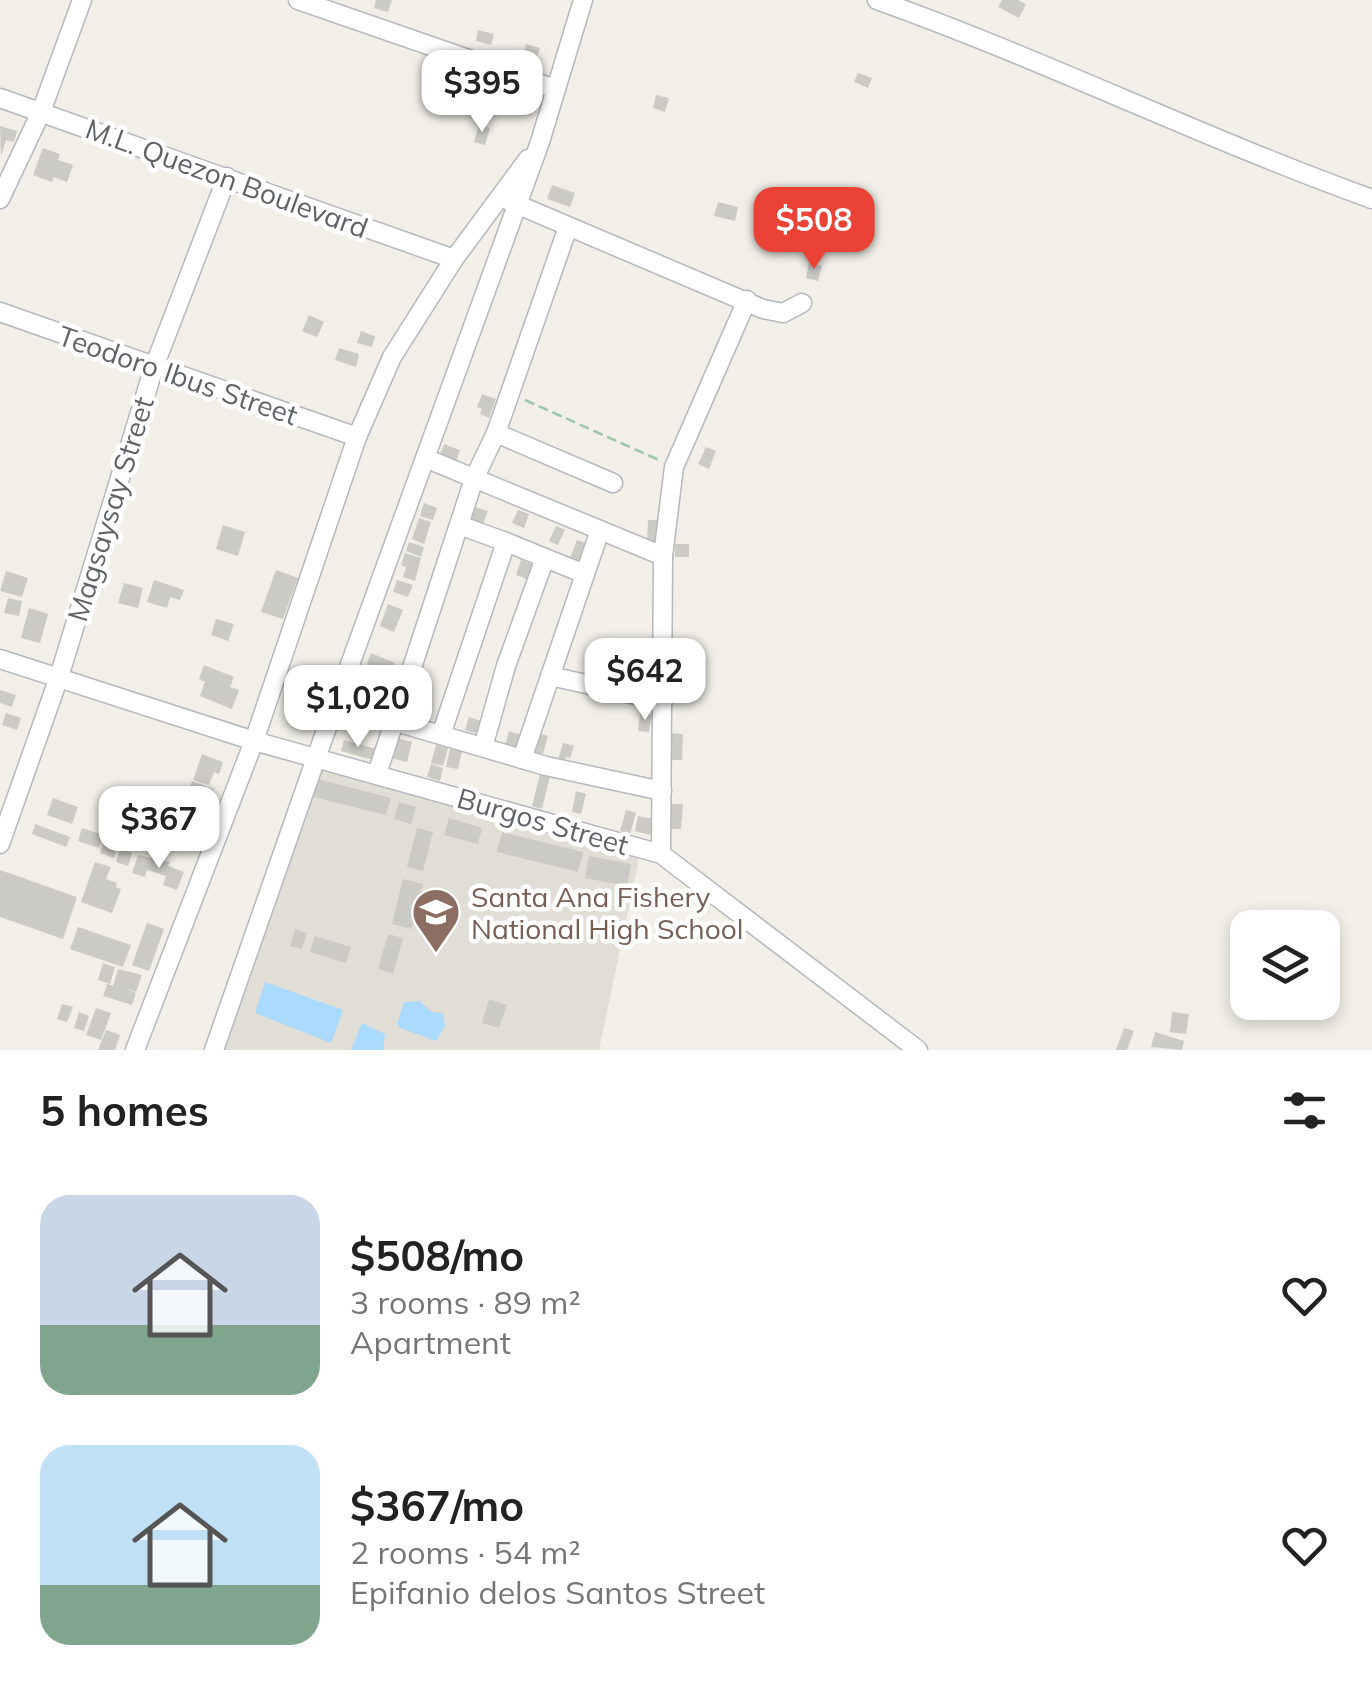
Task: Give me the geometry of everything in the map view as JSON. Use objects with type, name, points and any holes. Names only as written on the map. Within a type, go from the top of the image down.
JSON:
[{"type":"street","points":[[0,199],[42,112],[82,0]]},
{"type":"street","points":[[298,0],[554,89]]},
{"type":"street","points":[[214,1050],[424,458],[509,201],[540,142],[583,0]]},
{"type":"street","points":[[877,0],[946,24],[1158,115],[1372,199]]},
{"type":"street","name":"M.L. Quezon Boulevard","points":[[0,98],[454,259]]},
{"type":"street","name":"Magsaysay Street","points":[[0,844],[59,677],[154,366],[227,177]]},
{"type":"street","points":[[509,201],[774,312],[802,303]]},
{"type":"street","points":[[134,1050],[254,741],[357,437],[392,357],[454,259],[509,201]]},
{"type":"street","points":[[376,774],[474,479],[496,433],[568,227]]},
{"type":"street","points":[[661,854],[663,556],[674,467],[747,300]]},
{"type":"street","name":"Teodoro Ibus Street","points":[[0,312],[357,437]]},
{"type":"street","points":[[496,433],[612,483]]},
{"type":"street","points":[[424,458],[663,556]]},
{"type":"street","points":[[459,525],[585,574]]},
{"type":"street","points":[[522,758],[600,530]]},
{"type":"street","points":[[441,735],[506,542]]},
{"type":"street","points":[[483,747],[506,666],[545,558]]},
{"type":"street","name":"Burgos Street","points":[[0,659],[254,741],[661,854],[918,1050]]},
{"type":"street","points":[[550,676],[663,701]]},
{"type":"street","points":[[394,721],[522,758],[662,791]]},
{"type":"path","points":[[510,394],[674,467]]},
{"type":"shaded area","name":"Santa Ana Fishery National High School","points":[[316,766],[639,858],[599,1050],[222,1050]]},
{"type":"water","points":[[265,982],[343,1010],[331,1043],[255,1013]]},
{"type":"water","points":[[419,1001],[432,1012],[443,1013],[445,1026],[436,1041],[397,1024],[404,1002]]},
{"type":"water","points":[[362,1023],[385,1034],[383,1050],[351,1050]]},
{"type":"building","points":[[376,0],[392,0],[388,12],[374,8]]},
{"type":"building","points":[[1002,0],[1026,4],[1019,18],[998,7]]},
{"type":"building","points":[[478,30],[494,34],[491,45],[476,41]]},
{"type":"building","points":[[526,44],[540,48],[536,60],[522,57]]},
{"type":"building","points":[[858,73],[872,78],[868,88],[854,82]]},
{"type":"building","points":[[656,95],[669,98],[665,112],[653,108]]},
{"type":"building","points":[[479,125],[490,128],[485,145],[474,142]]},
{"type":"building","points":[[0,126],[17,131],[14,142],[6,140],[1,156]]},
{"type":"building","points":[[43,148],[60,154],[58,160],[73,165],[67,182],[54,177],[52,182],[33,175]]},
{"type":"building","points":[[552,185],[575,193],[570,207],[547,199]]},
{"type":"building","points":[[718,202],[738,207],[735,221],[714,216]]},
{"type":"building","points":[[809,263],[822,266],[818,281],[806,278]]},
{"type":"building","points":[[309,315],[324,322],[317,337],[302,331]]},
{"type":"building","points":[[361,331],[375,336],[372,347],[357,343]]},
{"type":"building","points":[[339,348],[359,354],[356,367],[335,360]]},
{"type":"building","points":[[482,394],[496,399],[489,418],[480,414],[482,409],[477,407]]},
{"type":"building","points":[[444,444],[460,450],[455,464],[439,458]]},
{"type":"building","points":[[706,447],[716,451],[709,469],[698,464]]},
{"type":"building","points":[[424,503],[437,508],[433,520],[420,516]]},
{"type":"building","points":[[475,507],[488,511],[480,531],[468,527]]},
{"type":"building","points":[[518,510],[529,514],[524,528],[512,523]]},
{"type":"building","points":[[419,518],[431,522],[424,544],[412,539]]},
{"type":"building","points":[[648,520],[661,520],[661,543],[647,543]]},
{"type":"building","points":[[223,525],[245,532],[238,556],[216,549]]},
{"type":"building","points":[[556,526],[565,530],[558,545],[549,541]]},
{"type":"building","points":[[577,540],[589,544],[580,567],[568,563]]},
{"type":"building","points":[[409,542],[424,547],[421,557],[406,551]]},
{"type":"building","points":[[675,544],[689,544],[689,557],[675,557]]},
{"type":"building","points":[[405,553],[421,558],[415,581],[403,577]]},
{"type":"building","points":[[521,560],[536,566],[530,580],[516,575]]},
{"type":"building","points":[[276,570],[298,578],[283,619],[261,612]]},
{"type":"building","points":[[6,571],[28,578],[22,597],[0,591]]},
{"type":"building","points":[[154,580],[184,590],[180,600],[170,597],[167,608],[147,602]]},
{"type":"building","points":[[397,580],[413,585],[408,597],[393,592]]},
{"type":"building","points":[[124,583],[143,588],[138,608],[118,603]]},
{"type":"building","points":[[8,598],[22,601],[19,616],[4,613]]},
{"type":"building","points":[[388,604],[403,610],[394,632],[380,626]]},
{"type":"building","points":[[29,608],[48,614],[40,643],[21,638]]},
{"type":"building","points":[[216,619],[234,624],[228,641],[211,635]]},
{"type":"building","points":[[371,653],[395,663],[392,673],[367,664]]},
{"type":"building","points":[[204,665],[234,677],[230,687],[239,690],[232,709],[200,696],[205,682],[199,679]]},
{"type":"building","points":[[0,690],[16,695],[12,707],[0,703]]},
{"type":"building","points":[[359,691],[375,695],[371,707],[356,702]]},
{"type":"building","points":[[6,713],[21,718],[17,730],[2,725]]},
{"type":"building","points":[[640,713],[652,715],[649,732],[638,731]]},
{"type":"building","points":[[469,717],[484,722],[480,735],[465,730]]},
{"type":"building","points":[[509,731],[524,736],[521,747],[505,746]]},
{"type":"building","points":[[534,732],[548,736],[543,754],[529,751]]},
{"type":"building","points":[[669,733],[683,734],[682,760],[668,760]]},
{"type":"building","points":[[396,738],[412,742],[407,762],[391,758]]},
{"type":"building","points":[[344,740],[376,749],[373,760],[341,751]]},
{"type":"building","points":[[563,743],[574,746],[565,762],[558,760]]},
{"type":"building","points":[[436,745],[448,748],[443,766],[431,763]]},
{"type":"building","points":[[450,749],[462,751],[458,769],[446,767]]},
{"type":"building","points":[[202,754],[223,762],[209,785],[193,780]]},
{"type":"building","points":[[431,764],[443,768],[440,781],[427,777]]},
{"type":"building","points":[[540,774],[550,776],[542,809],[532,806]]},
{"type":"building","points":[[310,777],[391,798],[386,815],[306,795]]},
{"type":"building","points":[[192,781],[214,789],[207,809],[185,802]]},
{"type":"building","points":[[576,791],[586,794],[581,814],[572,812]]},
{"type":"building","points":[[53,798],[78,807],[72,824],[47,815]]},
{"type":"building","points":[[399,802],[416,807],[411,824],[394,819]]},
{"type":"building","points":[[670,804],[683,804],[681,829],[668,829]]},
{"type":"building","points":[[190,809],[202,813],[198,826],[185,822]]},
{"type":"building","points":[[626,810],[636,813],[630,834],[620,831]]},
{"type":"building","points":[[638,816],[654,819],[650,835],[635,831]]},
{"type":"building","points":[[449,818],[482,828],[478,844],[444,835]]},
{"type":"building","points":[[35,824],[70,837],[66,847],[32,834]]},
{"type":"building","points":[[82,828],[103,835],[99,848],[78,841]]},
{"type":"building","points":[[417,828],[433,832],[423,871],[407,867]]},
{"type":"building","points":[[502,832],[583,852],[578,872],[497,852]]},
{"type":"building","points":[[103,842],[117,846],[114,858],[100,853]]},
{"type":"building","points":[[120,849],[132,853],[128,866],[116,862]]},
{"type":"building","points":[[138,855],[170,862],[168,866],[184,872],[177,890],[163,885],[166,876],[147,870],[145,877],[132,873]]},
{"type":"building","points":[[589,856],[631,864],[627,886],[585,878]]},
{"type":"building","points":[[95,862],[111,867],[106,879],[121,889],[112,913],[81,902]]},
{"type":"building","points":[[0,870],[77,897],[63,939],[0,917]]},
{"type":"building","points":[[403,879],[423,884],[412,929],[392,924]]},
{"type":"building","points":[[147,923],[164,929],[149,971],[132,965]]},
{"type":"building","points":[[78,927],[131,945],[123,967],[70,949]]},
{"type":"building","points":[[295,929],[307,933],[302,949],[290,946]]},
{"type":"building","points":[[388,934],[403,938],[393,974],[378,969]]},
{"type":"building","points":[[315,936],[351,947],[346,963],[310,952]]},
{"type":"building","points":[[103,963],[115,967],[110,984],[98,980]]},
{"type":"building","points":[[118,969],[142,975],[136,992],[125,988],[136,993],[132,1005],[103,996],[107,984],[113,986]]},
{"type":"building","points":[[489,999],[507,1005],[499,1028],[482,1023]]},
{"type":"building","points":[[62,1004],[73,1007],[67,1022],[57,1019]]},
{"type":"building","points":[[96,1008],[111,1013],[101,1040],[86,1035]]},
{"type":"building","points":[[79,1012],[89,1016],[84,1031],[74,1028]]},
{"type":"building","points":[[1172,1012],[1189,1014],[1186,1034],[1170,1032]]},
{"type":"building","points":[[1124,1028],[1134,1031],[1127,1050],[1116,1050]]},
{"type":"building","points":[[106,1030],[120,1035],[115,1050],[98,1050]]},
{"type":"building","points":[[1155,1032],[1184,1041],[1182,1050],[1151,1047]]},
{"type":"place","name":"Santa Ana Fishery National High School","points":[[436,954]]}]
